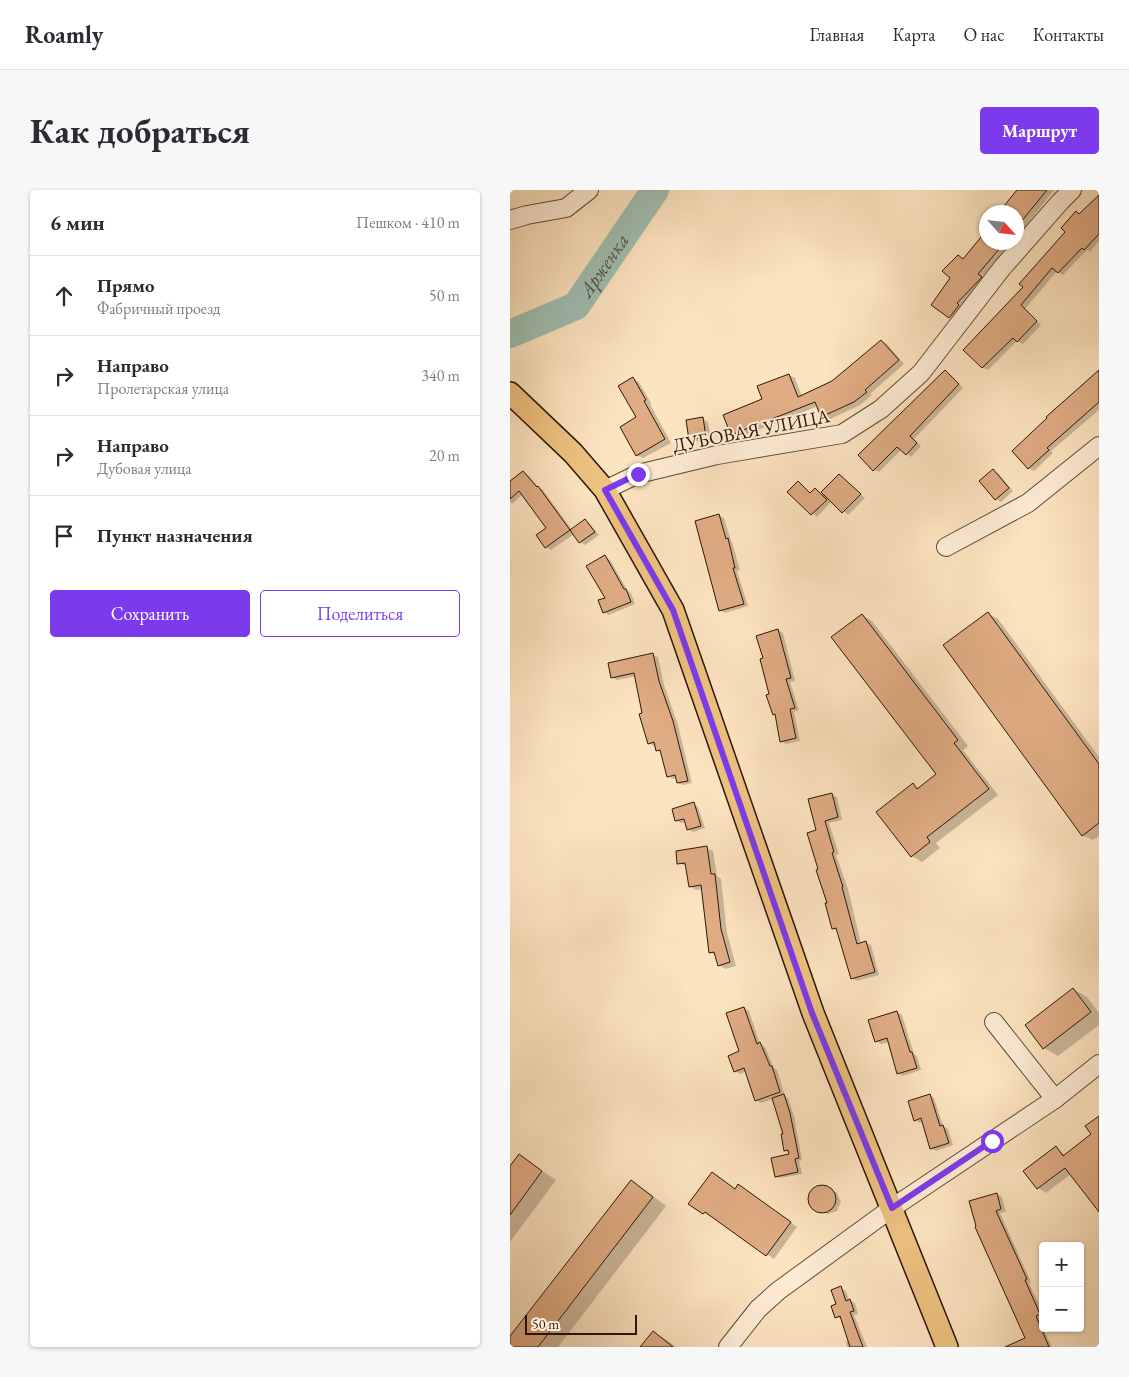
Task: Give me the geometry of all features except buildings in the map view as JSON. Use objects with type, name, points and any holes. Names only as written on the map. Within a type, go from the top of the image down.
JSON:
[{"type":"main road","points":[[510,393],[572,453],[605,490],[673,610],[812,1013],[947,1347]]},
{"type":"street","points":[[510,220],[566,208],[589,190]]},
{"type":"street","name":"ДУБОВАЯ УЛИЦА","points":[[605,490],[638,474],[717,456],[842,434],[881,409],[921,373],[1002,268],[1072,190]]},
{"type":"street","points":[[946,547],[1028,503],[1099,446]]},
{"type":"street","points":[[994,1022],[1055,1099]]},
{"type":"street","points":[[728,1347],[758,1309],[778,1291],[892,1208],[1055,1099],[1099,1064]]},
{"type":"waterway","name":"Арженка","points":[[510,334],[576,306],[655,190]]},
{"type":"route","points":[[638,474],[605,490],[673,610],[812,1013],[892,1208],[992,1141]]}]
